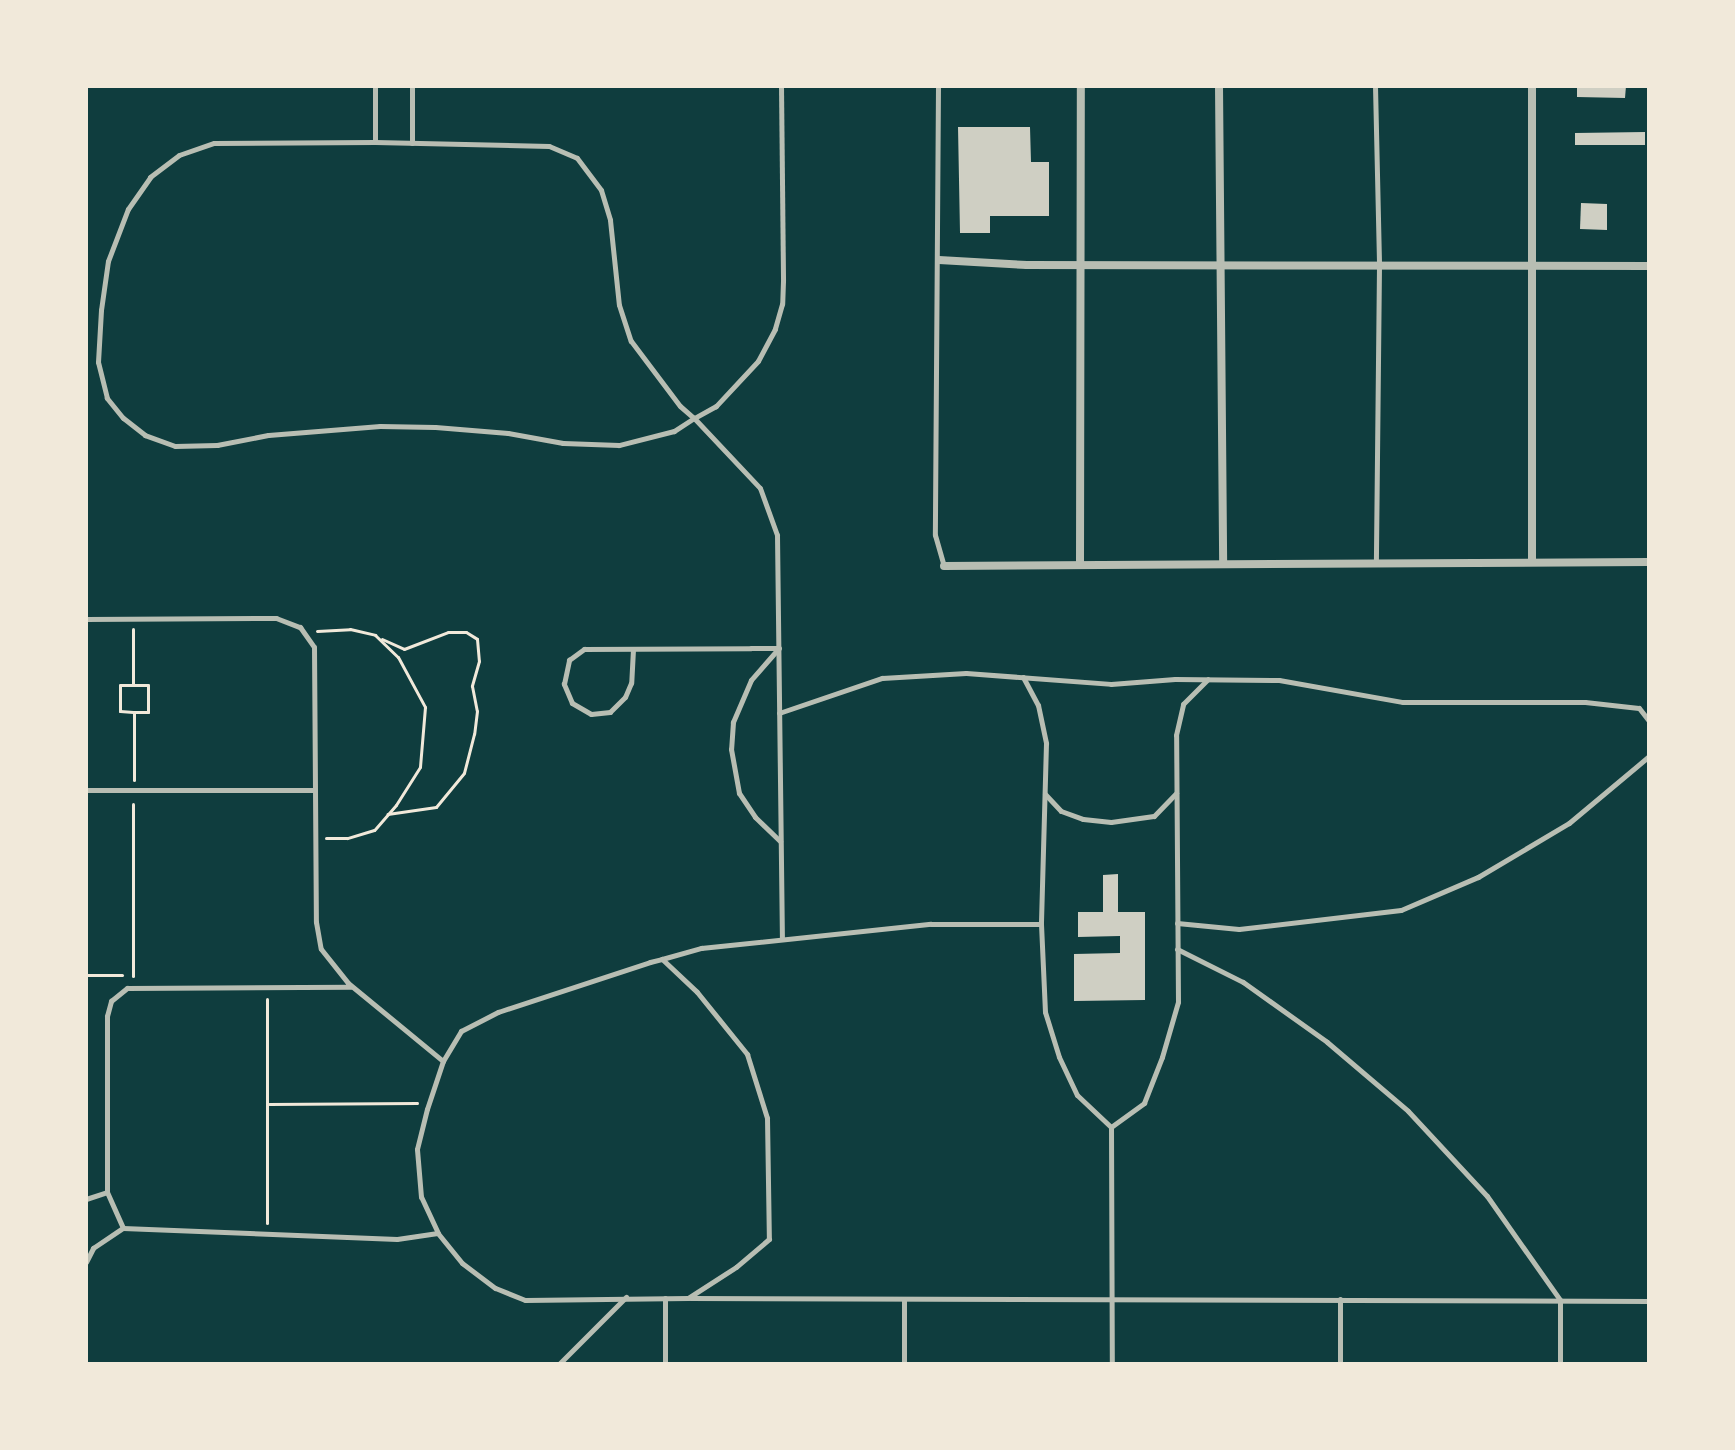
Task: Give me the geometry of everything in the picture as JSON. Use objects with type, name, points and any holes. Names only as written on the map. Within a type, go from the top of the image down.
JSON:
[{"type":"street","points":[[1080,565],[1081,86]]},
{"type":"street","points":[[1219,86],[1223,564]]},
{"type":"street","points":[[1532,86],[1532,562]]},
{"type":"street","points":[[939,260],[1081,265],[1649,266]]},
{"type":"street","points":[[944,566],[1649,562]]},
{"type":"lane","points":[[375,86],[375,142]]},
{"type":"lane","points":[[412,86],[412,143]]},
{"type":"lane","points":[[781,86],[782,304],[775,329],[758,361],[716,406],[694,418],[674,431],[619,445],[563,443],[508,433],[435,427],[380,426],[268,435],[217,445],[175,446],[145,435],[123,418],[107,398],[98,362],[108,261],[128,209],[150,177],[179,155],[214,143],[375,142],[549,146],[577,158],[601,190],[610,220],[619,305],[631,341],[680,406],[694,418],[760,488],[777,535],[782,938]]},
{"type":"lane","points":[[938,86],[935,535],[944,566]]},
{"type":"lane","points":[[1375,86],[1379,266],[1376,563]]},
{"type":"lane","points":[[86,619],[276,618],[300,627],[314,647],[316,922],[321,949],[353,987],[443,1061]]},
{"type":"lane","points":[[633,649],[631,683],[625,697],[610,712],[591,714],[572,703],[564,684],[569,660],[584,649],[779,648]]},
{"type":"lane","points":[[779,648],[751,680],[733,722],[731,749],[739,793],[755,817],[781,842]]},
{"type":"lane","points":[[779,713],[882,678],[966,673],[1111,684],[1208,679],[1279,680],[1403,702],[1585,702],[1639,708],[1649,721]]},
{"type":"lane","points":[[1023,677],[1038,705],[1046,743],[1041,924],[1045,1012],[1059,1057],[1077,1095],[1111,1127],[1112,1364]]},
{"type":"lane","points":[[1111,1127],[1144,1103],[1178,1002],[1176,735],[1183,704],[1208,679]]},
{"type":"lane","points":[[1177,923],[1239,929],[1401,910],[1478,877],[1569,823],[1649,756]]},
{"type":"lane","points":[[86,790],[315,790]]},
{"type":"lane","points":[[1044,793],[1061,811],[1083,819],[1111,822],[1154,816],[1176,793]]},
{"type":"lane","points":[[1041,924],[931,924],[701,948],[498,1012],[461,1031],[443,1061],[429,1103],[417,1149],[421,1197],[438,1233],[462,1263],[495,1288],[525,1300],[626,1297],[1649,1301]]},
{"type":"lane","points":[[1177,949],[1243,982],[1327,1042],[1408,1111],[1487,1196],[1560,1300],[1560,1364]]},
{"type":"lane","points":[[662,959],[697,992],[747,1054],[767,1118],[769,1239],[736,1267],[688,1298]]},
{"type":"lane","points":[[123,1228],[107,1192],[107,1016],[111,1001],[127,988],[353,987]]},
{"type":"lane","points":[[86,1199],[107,1192]]},
{"type":"lane","points":[[86,1262],[93,1248],[123,1228],[397,1239],[438,1233]]},
{"type":"lane","points":[[559,1364],[626,1297]]},
{"type":"lane","points":[[665,1298],[665,1364]]},
{"type":"lane","points":[[904,1299],[904,1364]]},
{"type":"lane","points":[[1340,1299],[1340,1364]]},
{"type":"path","points":[[306,636],[323,629],[350,629],[404,649],[448,632],[466,632],[477,639],[479,661],[472,686],[477,711],[464,773],[436,807],[388,814]]},
{"type":"path","points":[[315,838],[347,838],[374,830],[420,767],[425,707],[398,657],[378,638]]},
{"type":"path","points":[[133,685],[120,685],[120,711],[134,712]]},
{"type":"path","points":[[86,975],[133,975]]},
{"type":"path","points":[[266,987],[267,1234]]},
{"type":"path","points":[[267,1104],[429,1103]]},
{"type":"building","points":[[1577,86],[1626,86],[1625,98],[1577,97]]},
{"type":"building","points":[[958,127],[1030,127],[1031,162],[1049,162],[1049,216],[990,216],[990,233],[960,233]]},
{"type":"building","points":[[1645,132],[1645,145],[1575,145],[1575,133]]},
{"type":"building","points":[[1581,203],[1607,204],[1607,230],[1580,229]]},
{"type":"building","points":[[1118,874],[1118,912],[1145,912],[1145,1000],[1074,1001],[1074,954],[1120,953],[1120,936],[1078,937],[1078,912],[1103,912],[1103,875]]}]
